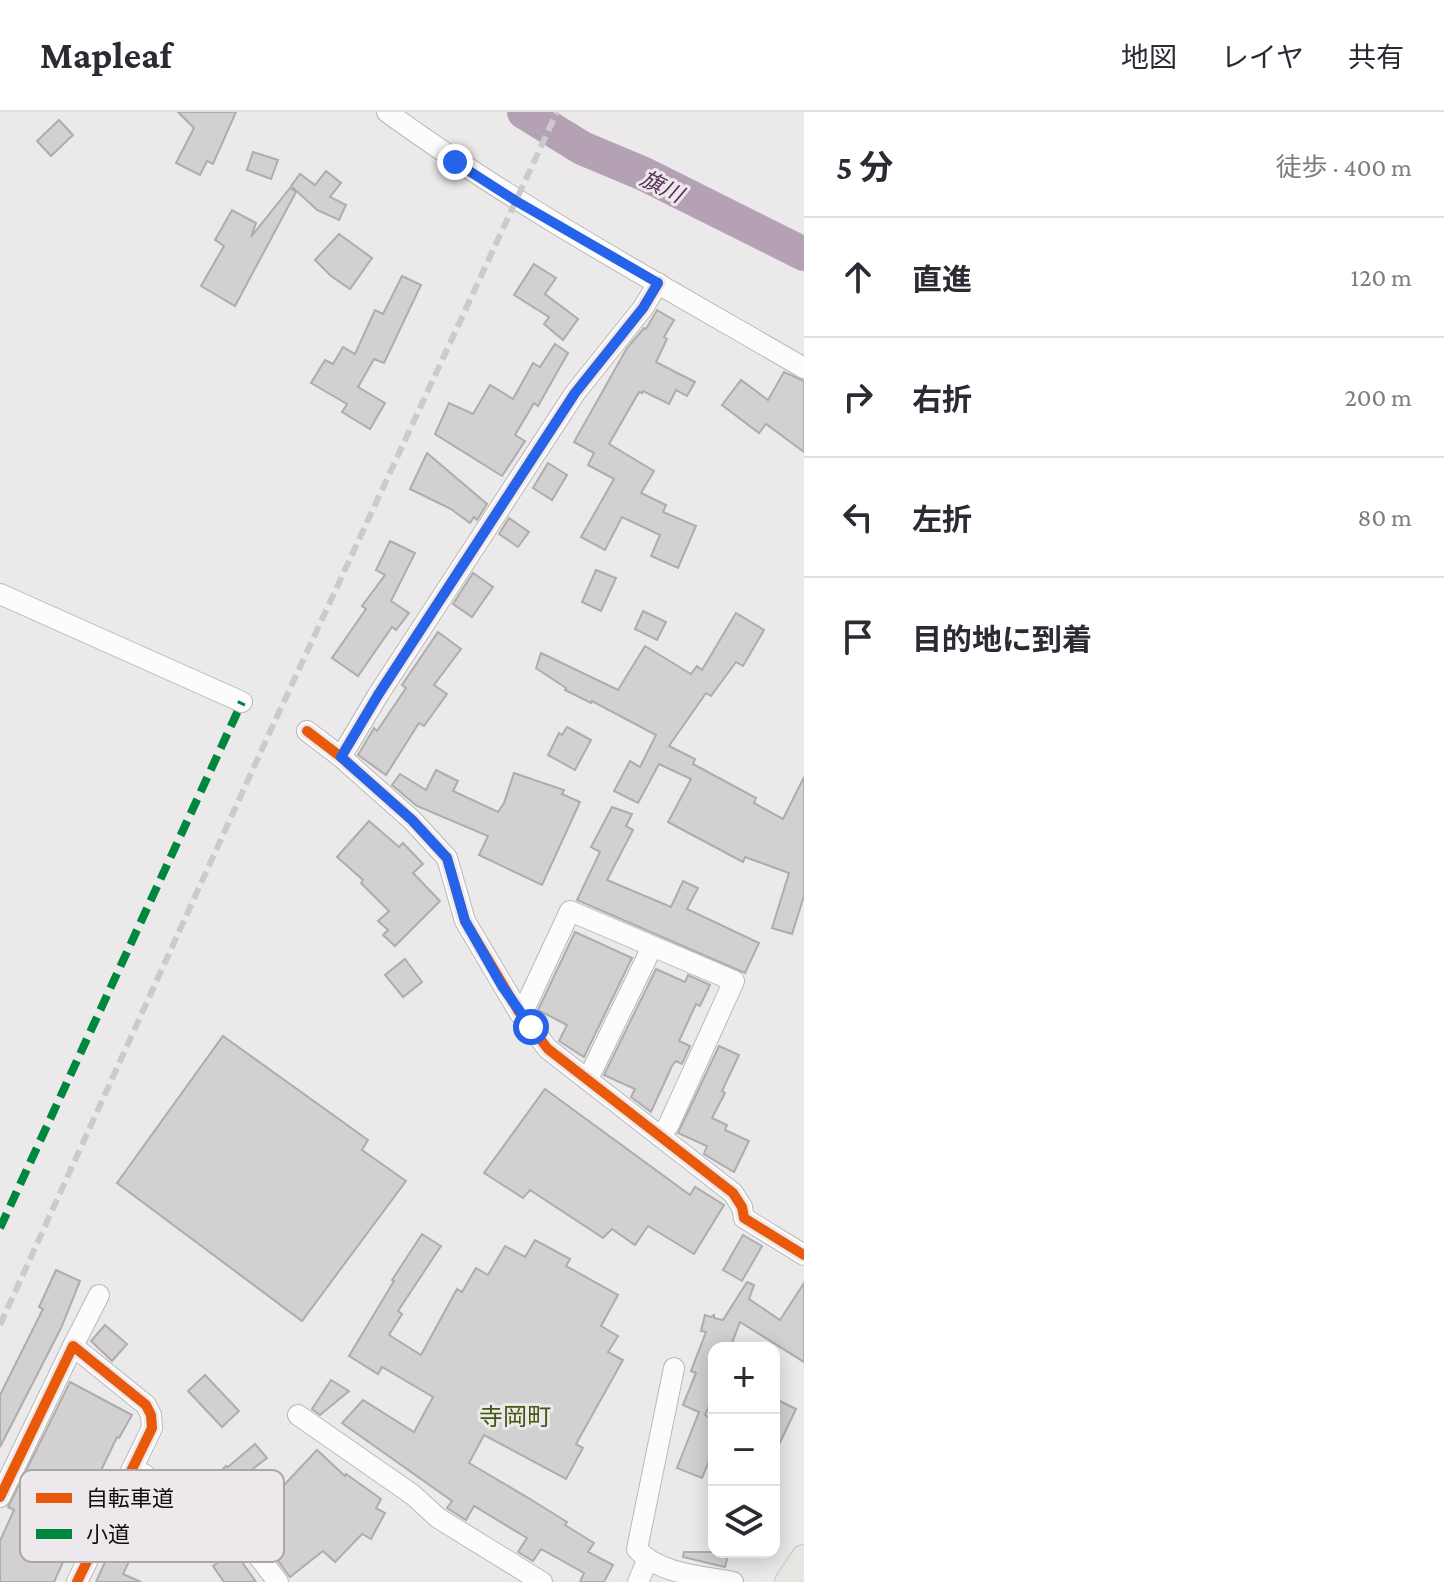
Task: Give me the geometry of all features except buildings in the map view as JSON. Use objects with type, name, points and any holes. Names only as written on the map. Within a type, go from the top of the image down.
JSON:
[{"type":"street","points":[[387,112],[455,162],[516,201],[804,368]]},
{"type":"street","points":[[341,757],[378,695],[575,393],[643,308],[658,283]]},
{"type":"street","points":[[0,594],[242,702]]},
{"type":"street","points":[[307,731],[412,820],[447,858],[465,921],[519,1012],[548,1049],[733,1193],[742,1207],[744,1218],[804,1255]]},
{"type":"street","points":[[519,1012],[527,1003],[570,911],[734,981],[661,1136]]},
{"type":"street","points":[[588,1079],[652,947]]},
{"type":"street","points":[[0,1497],[99,1295]]},
{"type":"street","points":[[73,1346],[146,1405],[152,1428],[133,1468],[136,1470]]},
{"type":"street","points":[[674,1368],[637,1549],[647,1561],[733,1582]]},
{"type":"street","points":[[298,1415],[413,1495],[438,1518],[542,1582]]},
{"type":"street","points":[[638,1582],[647,1561]]},
{"type":"street","points":[[77,1582],[87,1562]]},
{"type":"street","points":[[263,1562],[278,1582]]},
{"type":"waterway","name":"旗川","points":[[524,112],[582,148],[644,174],[804,254]]},
{"type":"railway","points":[[0,1325],[557,112]]},
{"type":"marked path","points":[[0,1228],[242,702]]},
{"type":"cycle path","points":[[341,757],[378,695],[575,393],[643,308],[658,283]]},
{"type":"cycle path","points":[[307,731],[412,820],[447,858],[465,921],[519,1012],[548,1049],[733,1193],[742,1207],[744,1218],[804,1255]]},
{"type":"cycle path","points":[[0,1497],[73,1346],[146,1405],[151,1415],[152,1428],[132,1470]]},
{"type":"cycle path","points":[[77,1582],[87,1562]]},
{"type":"district","name":"寺岡町","points":[[515,1417]]},
{"type":"route","points":[[455,162],[658,283],[643,308],[575,393],[438,601],[341,757],[412,820],[447,858],[465,921],[502,986],[531,1027]]}]
